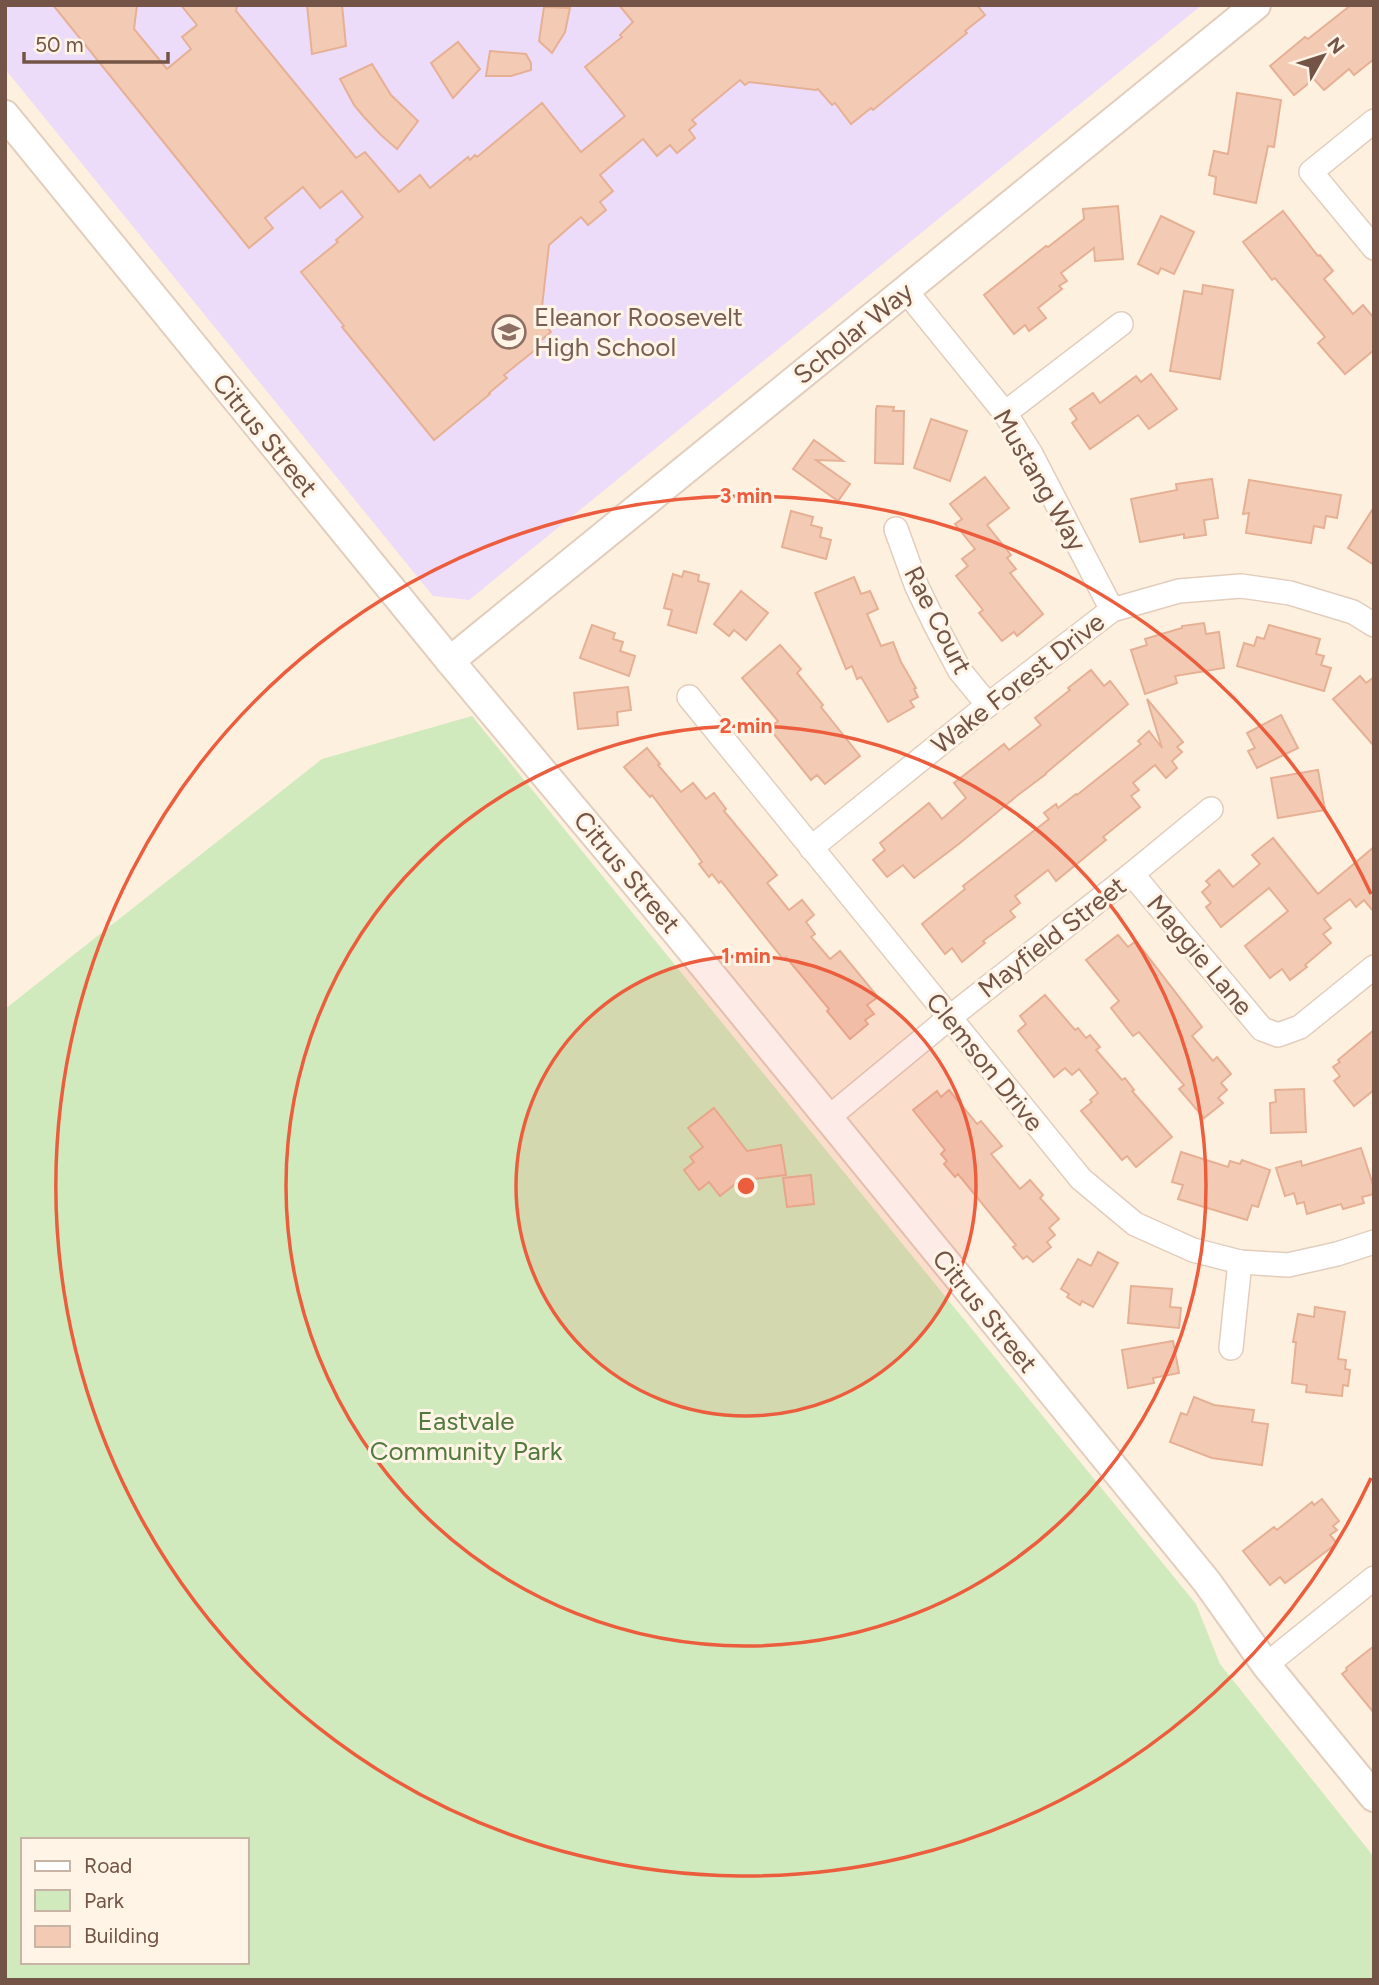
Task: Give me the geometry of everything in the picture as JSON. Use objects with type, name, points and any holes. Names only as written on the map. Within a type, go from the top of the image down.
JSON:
[{"type":"street","name":"Scholar Way","points":[[450,662],[1256,5]]},
{"type":"street","name":"Citrus Street","points":[[5,115],[450,662],[678,934],[1207,1582],[1266,1665],[1374,1797]]},
{"type":"street","points":[[1374,121],[1311,172],[1374,248]]},
{"type":"street","name":"Mustang Way","points":[[906,291],[1005,413],[1031,454],[1112,611]]},
{"type":"street","points":[[1005,413],[1121,324]]},
{"type":"street","name":"Rae Court","points":[[896,529],[917,587],[937,628],[960,671],[988,705]]},
{"type":"street","name":"Wake Forest Drive","points":[[811,848],[988,705],[1112,611],[1179,592],[1241,586],[1290,593],[1353,612],[1374,625]]},
{"type":"street","name":"Clemson Drive","points":[[689,697],[1081,1179],[1135,1224],[1193,1250],[1240,1262],[1288,1265],[1374,1242]]},
{"type":"street","name":"Mayfield Street","points":[[828,1118],[949,1017],[1211,809]]},
{"type":"street","name":"Maggie Lane","points":[[1132,874],[1262,1029],[1278,1035],[1300,1027],[1374,967]]},
{"type":"street","points":[[1231,1348],[1240,1262]]},
{"type":"street","points":[[1266,1665],[1374,1578]]},
{"type":"shaded area","name":"Eleanor Roosevelt High School","points":[[5,5],[1202,5],[469,600],[433,596],[5,69]]},
{"type":"green space","name":"Eastvale Community Park","points":[[472,716],[1196,1604],[1220,1664],[1374,1857],[1374,1980],[5,1980],[5,1009],[322,759]]},
{"type":"building","points":[[53,5],[137,5],[134,29],[167,69],[191,49],[182,37],[197,25],[181,5],[237,5],[236,11],[356,158],[365,152],[399,192],[420,175],[430,188],[468,157],[470,160],[475,155],[477,157],[542,103],[581,152],[625,116],[585,67],[622,37],[620,35],[633,22],[619,5],[977,5],[985,15],[873,110],[871,108],[851,124],[835,103],[832,105],[818,89],[749,82],[745,85],[740,80],[692,120],[696,124],[689,130],[695,138],[677,153],[670,145],[657,156],[643,139],[600,175],[613,191],[600,202],[606,210],[588,225],[581,217],[549,245],[542,307],[545,311],[538,317],[551,332],[538,343],[540,346],[504,375],[507,378],[490,394],[434,440],[301,272],[338,242],[336,240],[363,217],[342,191],[320,208],[303,187],[265,218],[273,228],[249,248]]},
{"type":"building","points":[[307,5],[342,5],[346,46],[312,54]]},
{"type":"building","points":[[1351,5],[1374,5],[1374,59],[1354,75],[1349,69],[1324,90],[1314,79],[1294,95],[1270,66],[1305,37],[1308,39]]},
{"type":"building","points":[[544,7],[570,8],[565,32],[552,53],[539,41]]},
{"type":"building","points":[[458,42],[480,69],[453,98],[431,63]]},
{"type":"building","points":[[490,51],[526,54],[531,70],[511,76],[486,76]]},
{"type":"building","points":[[372,64],[391,95],[418,121],[397,149],[354,105],[340,79]]},
{"type":"building","points":[[1237,93],[1281,100],[1274,147],[1268,146],[1256,203],[1214,194],[1216,177],[1209,175],[1214,151],[1228,154]]},
{"type":"building","points":[[1118,206],[1123,259],[1095,261],[1094,248],[1061,273],[1067,281],[1059,286],[1062,289],[1038,308],[1046,318],[1029,331],[1025,325],[1014,334],[984,295],[1084,219],[1083,209]]},
{"type":"building","points":[[1283,211],[1333,271],[1324,279],[1353,314],[1363,305],[1374,318],[1374,350],[1345,374],[1318,343],[1325,337],[1275,278],[1272,280],[1243,242]]},
{"type":"building","points":[[1161,216],[1194,232],[1174,274],[1161,268],[1158,274],[1138,264]]},
{"type":"building","points":[[1203,285],[1233,290],[1220,379],[1170,371],[1184,291],[1202,294]]},
{"type":"building","points":[[1151,374],[1177,409],[1149,429],[1138,415],[1090,449],[1072,423],[1077,419],[1070,409],[1093,393],[1100,403],[1136,376],[1141,382]]},
{"type":"building","points":[[877,406],[894,407],[893,411],[904,411],[903,464],[875,463]]},
{"type":"building","points":[[931,419],[967,431],[950,481],[914,468]]},
{"type":"building","points":[[814,440],[843,461],[816,460],[850,484],[838,501],[793,469]]},
{"type":"building","points":[[985,477],[1009,508],[987,525],[1011,555],[1007,558],[1016,569],[1010,573],[1043,614],[1017,636],[1014,632],[1002,641],[979,613],[983,610],[956,576],[968,566],[962,559],[975,549],[955,524],[962,519],[950,504]]},
{"type":"building","points":[[1212,479],[1218,518],[1204,520],[1206,535],[1184,538],[1184,534],[1140,542],[1131,499],[1177,490],[1176,484]]},
{"type":"building","points":[[1249,480],[1341,495],[1337,518],[1326,516],[1324,528],[1314,526],[1311,543],[1246,533],[1249,513],[1243,514]]},
{"type":"building","points":[[1374,507],[1374,565],[1348,548]]},
{"type":"building","points":[[791,511],[813,517],[811,525],[822,528],[820,537],[831,540],[826,559],[782,547]]},
{"type":"building","points":[[684,571],[699,575],[698,581],[709,584],[696,633],[668,625],[672,610],[664,608],[673,574],[682,577]]},
{"type":"building","points":[[854,577],[861,594],[870,591],[878,609],[867,614],[881,646],[893,642],[916,688],[914,689],[918,697],[910,701],[914,707],[888,722],[861,677],[857,679],[852,666],[846,669],[815,593]]},
{"type":"building","points":[[741,591],[768,613],[746,640],[734,630],[729,636],[714,624]]},
{"type":"building","points":[[1204,623],[1206,634],[1219,632],[1224,668],[1175,676],[1177,683],[1145,694],[1131,650],[1147,645],[1145,639],[1182,626]]},
{"type":"building","points":[[592,625],[615,633],[613,639],[623,642],[620,651],[635,656],[629,676],[580,658]]},
{"type":"building","points":[[1269,625],[1320,639],[1316,654],[1324,656],[1321,665],[1331,668],[1324,691],[1237,666],[1244,643],[1254,646],[1257,637],[1264,639]]},
{"type":"building","points":[[780,645],[801,669],[797,673],[860,756],[825,784],[817,775],[811,780],[769,728],[778,721],[742,678]]},
{"type":"building","points":[[1091,670],[1104,686],[1110,681],[1128,704],[1046,774],[914,878],[903,865],[887,877],[873,860],[885,850],[880,843],[929,803],[942,819],[966,798],[954,783],[1004,744],[1009,750],[1041,725],[1035,718]]},
{"type":"building","points":[[1360,676],[1366,683],[1374,677],[1374,746],[1333,699]]},
{"type":"building","points":[[628,687],[631,710],[617,712],[618,725],[578,729],[574,693]]},
{"type":"building","points":[[1147,699],[1183,742],[1177,747],[1182,752],[1172,761],[1177,768],[1166,778],[1155,765],[1133,783],[1139,790],[1131,796],[1140,807],[1103,837],[1106,840],[1056,881],[1048,870],[1015,896],[1020,903],[1010,911],[1015,917],[983,941],[985,943],[962,962],[952,948],[945,954],[922,924],[965,889],[963,886],[1049,819],[1044,813],[1056,804],[1058,808],[1077,795],[1141,744],[1138,741],[1149,731],[1162,748]]},
{"type":"building","points":[[1281,715],[1298,748],[1257,768],[1248,751],[1255,748],[1247,733]]},
{"type":"building","points":[[647,748],[681,792],[693,783],[706,799],[714,793],[726,809],[724,811],[777,875],[767,883],[789,910],[802,900],[814,915],[806,922],[815,934],[811,937],[830,959],[840,951],[878,997],[867,1005],[874,1014],[865,1020],[868,1024],[850,1039],[827,1011],[829,1009],[786,957],[783,959],[721,881],[719,883],[712,874],[709,877],[699,864],[702,862],[652,795],[650,797],[624,767]]},
{"type":"building","points":[[1318,770],[1325,810],[1278,818],[1271,778]]},
{"type":"building","points":[[1273,838],[1318,894],[1374,847],[1374,912],[1364,900],[1356,907],[1350,899],[1324,919],[1331,928],[1323,934],[1331,943],[1290,980],[1282,969],[1270,978],[1245,946],[1288,911],[1269,888],[1221,927],[1206,907],[1211,903],[1202,892],[1210,885],[1206,881],[1219,870],[1233,887],[1260,864],[1252,855]]},
{"type":"building","points":[[1118,935],[1128,947],[1136,941],[1202,1027],[1192,1036],[1213,1061],[1217,1057],[1231,1074],[1221,1083],[1227,1090],[1218,1098],[1223,1103],[1204,1118],[1179,1089],[1184,1085],[1139,1032],[1133,1036],[1111,1008],[1119,1001],[1086,960]]},
{"type":"building","points":[[1045,995],[1075,1030],[1078,1028],[1086,1038],[1090,1035],[1100,1047],[1096,1050],[1122,1080],[1125,1078],[1134,1090],[1132,1091],[1172,1137],[1136,1167],[1127,1156],[1122,1160],[1081,1111],[1098,1093],[1079,1069],[1072,1075],[1065,1068],[1054,1077],[1018,1031],[1026,1024],[1020,1016]]},
{"type":"building","points":[[1374,1030],[1374,1090],[1354,1106],[1334,1081],[1340,1076],[1333,1067]]},
{"type":"building","points":[[1304,1089],[1306,1132],[1271,1133],[1270,1103],[1276,1102],[1275,1090]]},
{"type":"building","points":[[949,1090],[977,1124],[981,1121],[1002,1146],[991,1154],[1020,1189],[1030,1180],[1043,1195],[1040,1198],[1059,1219],[1049,1228],[1055,1235],[1047,1242],[1051,1247],[1033,1262],[1027,1256],[1023,1259],[1013,1247],[1016,1245],[958,1174],[955,1177],[944,1164],[947,1161],[941,1154],[945,1150],[913,1110],[937,1091],[941,1097]]},
{"type":"building","points":[[714,1108],[747,1151],[781,1145],[786,1175],[739,1181],[720,1196],[709,1182],[699,1190],[684,1170],[694,1162],[690,1157],[703,1147],[688,1128]]},
{"type":"building","points":[[1361,1148],[1374,1188],[1374,1194],[1362,1197],[1364,1203],[1343,1209],[1341,1204],[1307,1214],[1304,1202],[1297,1204],[1294,1193],[1285,1196],[1276,1168],[1301,1161],[1302,1166]]},
{"type":"building","points":[[1181,1152],[1228,1167],[1230,1161],[1240,1164],[1242,1160],[1270,1170],[1258,1207],[1252,1205],[1247,1220],[1178,1199],[1183,1185],[1172,1182]]},
{"type":"building","points":[[811,1175],[814,1204],[787,1207],[783,1178]]},
{"type":"building","points":[[1098,1252],[1118,1263],[1093,1307],[1082,1301],[1080,1305],[1067,1297],[1069,1294],[1061,1289],[1078,1259],[1091,1266]]},
{"type":"building","points":[[1131,1286],[1172,1289],[1170,1307],[1181,1308],[1179,1328],[1128,1323]]},
{"type":"building","points":[[1315,1307],[1345,1312],[1338,1359],[1346,1360],[1345,1369],[1350,1370],[1348,1386],[1343,1385],[1342,1396],[1306,1392],[1307,1385],[1292,1383],[1296,1342],[1293,1342],[1298,1314],[1314,1317]]},
{"type":"building","points":[[1173,1341],[1179,1373],[1153,1378],[1154,1383],[1128,1388],[1122,1350]]},
{"type":"building","points":[[1194,1397],[1214,1405],[1254,1410],[1252,1422],[1268,1424],[1262,1465],[1212,1458],[1170,1442],[1181,1413],[1187,1415]]},
{"type":"building","points":[[1322,1499],[1339,1521],[1333,1526],[1337,1530],[1330,1535],[1337,1543],[1285,1583],[1280,1577],[1270,1585],[1243,1551],[1274,1527],[1277,1530],[1312,1502],[1314,1505]]},
{"type":"building","points":[[1374,1646],[1374,1713],[1342,1674]]},
{"type":"place","name":"Eleanor Roosevelt High School","points":[[509,332]]}]
